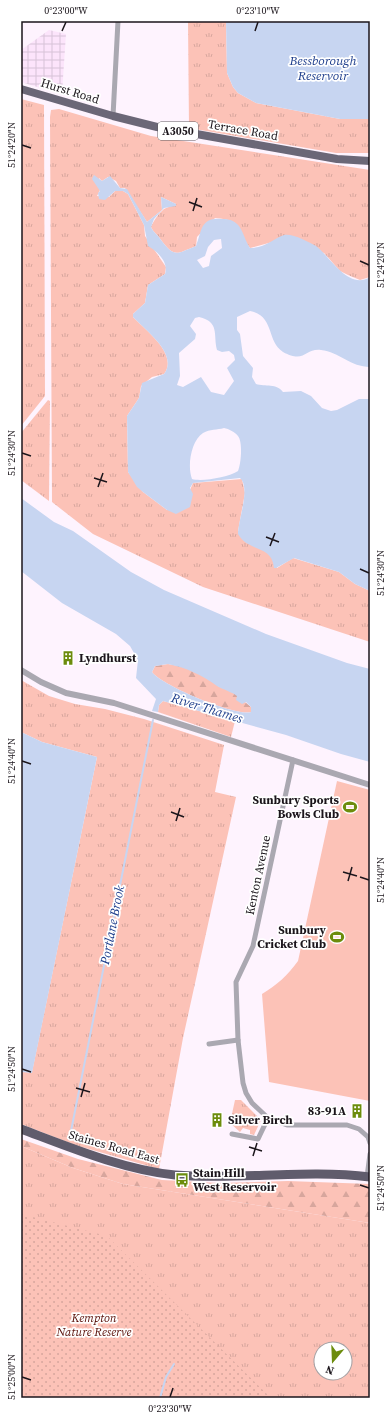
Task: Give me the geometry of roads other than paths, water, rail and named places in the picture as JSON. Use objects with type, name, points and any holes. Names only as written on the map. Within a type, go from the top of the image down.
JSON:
[{"type":"highway","name":"Staines Road East","points":[[21,1129],[113,1161],[158,1173],[191,1176],[271,1174],[368,1177]]},
{"type":"main road","name":"Hurst Road","points":[[21,89],[113,116]]},
{"type":"main road","name":"Terrace Road","points":[[113,116],[157,127],[244,143],[337,159],[370,161]]},
{"type":"street","points":[[113,116],[118,21]]},
{"type":"street","points":[[21,670],[41,682],[66,692],[114,703],[370,785]]},
{"type":"street","name":"Kenton Avenue","points":[[293,760],[253,946],[236,982],[238,1040],[243,1083],[246,1093],[252,1103],[268,1118],[288,1124],[347,1125],[359,1129],[368,1137],[370,1143]]},
{"type":"street","points":[[209,1044],[238,1040]]},
{"type":"street","points":[[232,1134],[258,1139],[268,1118]]},
{"type":"street","points":[[368,1177],[370,1154]]},
{"type":"water","name":"Bessborough Reservoir","points":[[226,21],[370,21],[370,119],[340,119],[256,103],[238,93],[233,87],[227,73]]},
{"type":"water","points":[[94,175],[102,181],[110,176],[120,188],[127,189],[147,222],[162,210],[161,197],[176,204],[176,206],[164,208],[154,219],[151,227],[166,246],[173,252],[180,252],[196,246],[203,226],[210,220],[227,219],[233,221],[239,226],[250,248],[260,247],[284,235],[291,235],[316,246],[347,276],[362,280],[370,277],[370,367],[357,365],[327,351],[316,350],[300,356],[290,355],[283,352],[274,342],[267,323],[263,318],[250,311],[237,317],[237,330],[240,334],[243,356],[253,368],[252,377],[256,384],[278,387],[283,392],[301,391],[311,396],[322,408],[331,411],[337,410],[359,399],[370,399],[370,591],[355,584],[339,572],[294,558],[274,568],[269,555],[248,544],[238,534],[244,496],[243,483],[240,478],[193,483],[190,488],[193,494],[190,507],[176,514],[167,510],[137,487],[128,472],[127,416],[139,398],[142,383],[164,374],[167,366],[167,358],[159,343],[133,317],[133,314],[145,303],[148,285],[165,274],[166,270],[164,261],[161,257],[148,246],[144,225],[128,194],[123,191],[115,191],[105,200],[99,199],[98,193],[100,191],[92,179]],"holes":[[[221,239],[222,248],[211,256],[209,266],[203,268],[197,260],[205,256],[208,247],[214,240]],[[199,317],[206,319],[213,325],[217,350],[222,352],[229,351],[234,355],[235,360],[227,368],[234,381],[224,395],[211,392],[201,377],[183,387],[177,385],[180,376],[179,353],[195,339],[196,334],[190,326],[195,318]],[[224,428],[237,435],[241,443],[238,471],[215,478],[202,480],[192,479],[190,467],[191,454],[199,437],[208,431]]]},
{"type":"water","name":"River Thames","points":[[21,498],[54,522],[73,531],[131,572],[164,590],[266,634],[347,663],[370,669],[370,762],[341,754],[286,735],[163,701],[159,705],[158,712],[152,711],[156,699],[136,678],[138,660],[130,646],[116,634],[62,603],[21,571]],"holes":[[[168,664],[194,672],[206,678],[217,686],[237,696],[236,700],[242,704],[246,702],[251,707],[251,712],[230,710],[199,699],[158,678],[152,672],[155,666]]]},
{"type":"water","points":[[21,732],[42,742],[97,757],[32,1073],[21,1072]]},
{"type":"waterway","name":"Portlane Brook","points":[[71,1131],[153,720]]},
{"type":"waterway","points":[[160,1398],[166,1377],[174,1364]]},
{"type":"place","name":"Lyndhurst","points":[[68,658]]},
{"type":"place","name":"Sunbury Sports Bowls Club","points":[[350,807]]},
{"type":"place","name":"Sunbury Cricket Club","points":[[337,937]]},
{"type":"place","name":"83-91A","points":[[357,1111]]},
{"type":"place","name":"Silver Birch","points":[[217,1120]]},
{"type":"place","name":"Stain Hill West Reservoir","points":[[182,1180]]},
{"type":"park label","name":"Kempton Nature Reserve","points":[[94,1325]]}]
